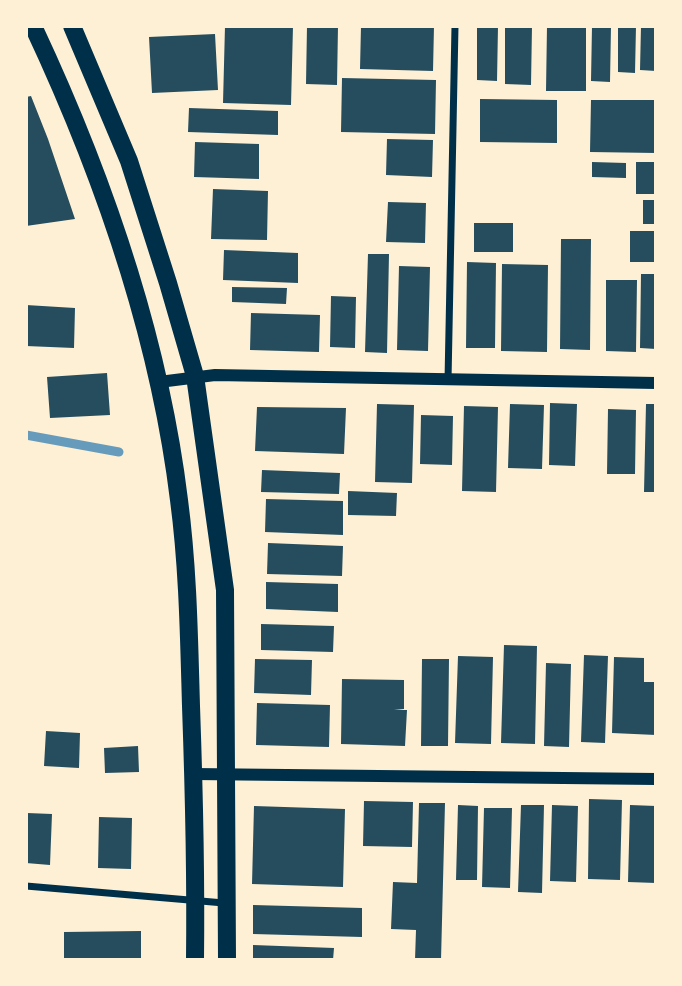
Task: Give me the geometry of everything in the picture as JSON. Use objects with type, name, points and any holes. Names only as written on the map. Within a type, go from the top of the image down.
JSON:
[{"type":"main road","points":[[33,26],[95,171],[139,305],[159,382],[179,498],[188,597],[194,774],[195,960]]},
{"type":"main road","points":[[72,26],[129,161],[195,376],[225,590],[227,960]]},
{"type":"street","points":[[449,380],[455,26]]},
{"type":"street","points":[[159,382],[195,376],[228,375],[656,383]]},
{"type":"street","points":[[194,774],[656,779]]},
{"type":"street","points":[[26,886],[228,903]]},
{"type":"building","points":[[225,26],[293,26],[291,105],[223,103]]},
{"type":"building","points":[[307,26],[338,26],[337,85],[306,84]]},
{"type":"building","points":[[361,26],[434,26],[433,71],[360,69]]},
{"type":"building","points":[[477,26],[498,26],[497,81],[477,80]]},
{"type":"building","points":[[505,26],[532,26],[531,85],[505,84]]},
{"type":"building","points":[[547,26],[586,26],[586,91],[546,91]]},
{"type":"building","points":[[592,26],[611,26],[610,82],[591,81]]},
{"type":"building","points":[[618,26],[636,26],[635,73],[618,72]]},
{"type":"building","points":[[641,26],[656,26],[656,71],[640,70]]},
{"type":"building","points":[[215,34],[218,90],[152,93],[149,37]]},
{"type":"building","points":[[342,78],[436,80],[435,134],[341,132]]},
{"type":"building","points":[[31,96],[75,219],[26,226],[26,97]]},
{"type":"building","points":[[480,99],[557,100],[557,143],[480,142]]},
{"type":"building","points":[[591,100],[656,100],[656,153],[590,152]]},
{"type":"building","points":[[189,108],[278,111],[278,135],[188,132]]},
{"type":"building","points":[[387,139],[433,140],[432,177],[386,175]]},
{"type":"building","points":[[195,142],[259,144],[259,179],[194,177]]},
{"type":"building","points":[[592,162],[626,163],[626,178],[592,177]]},
{"type":"building","points":[[636,162],[656,162],[656,194],[636,194]]},
{"type":"building","points":[[213,189],[268,191],[267,240],[211,239]]},
{"type":"building","points":[[643,200],[656,200],[656,224],[643,224]]},
{"type":"building","points":[[388,202],[426,203],[425,243],[386,242]]},
{"type":"building","points":[[474,223],[513,223],[513,252],[474,252]]},
{"type":"building","points":[[630,231],[656,231],[656,262],[630,262]]},
{"type":"building","points":[[561,239],[591,239],[590,350],[560,349]]},
{"type":"building","points":[[224,250],[298,253],[298,283],[223,280]]},
{"type":"building","points":[[368,254],[389,254],[387,353],[365,352]]},
{"type":"building","points":[[467,262],[496,263],[495,348],[466,348]]},
{"type":"building","points":[[502,264],[548,265],[547,352],[501,351]]},
{"type":"building","points":[[399,266],[430,267],[428,351],[397,350]]},
{"type":"building","points":[[641,274],[656,274],[656,349],[640,348]]},
{"type":"building","points":[[606,280],[637,280],[636,352],[606,351]]},
{"type":"building","points":[[232,287],[287,288],[286,304],[232,302]]},
{"type":"building","points":[[331,296],[356,297],[355,348],[330,347]]},
{"type":"building","points":[[26,305],[75,308],[74,348],[26,346]]},
{"type":"building","points":[[251,313],[320,315],[319,352],[250,350]]},
{"type":"building","points":[[107,373],[110,415],[50,418],[47,377]]},
{"type":"building","points":[[550,403],[577,404],[575,466],[549,465]]},
{"type":"building","points":[[377,404],[414,405],[412,483],[375,482]]},
{"type":"building","points":[[510,404],[544,405],[542,469],[508,468]]},
{"type":"building","points":[[646,404],[656,404],[656,492],[644,492]]},
{"type":"building","points":[[464,406],[498,407],[496,492],[462,491]]},
{"type":"building","points":[[257,407],[346,408],[344,454],[255,451]]},
{"type":"building","points":[[608,409],[636,410],[635,474],[607,474]]},
{"type":"building","points":[[421,415],[453,416],[452,465],[420,464]]},
{"type":"building","points":[[262,470],[340,473],[339,494],[261,492]]},
{"type":"building","points":[[348,491],[397,493],[396,516],[348,515]]},
{"type":"building","points":[[266,499],[343,501],[343,535],[265,532]]},
{"type":"building","points":[[268,543],[343,546],[342,576],[267,574]]},
{"type":"building","points":[[266,582],[338,584],[338,612],[266,609]]},
{"type":"building","points":[[261,624],[334,626],[333,652],[261,650]]},
{"type":"building","points":[[504,645],[537,646],[535,744],[501,743]]},
{"type":"building","points":[[584,655],[608,656],[605,743],[581,742]]},
{"type":"building","points":[[458,656],[493,657],[491,744],[455,743]]},
{"type":"building","points":[[614,657],[644,658],[644,682],[656,682],[656,735],[612,733]]},
{"type":"building","points":[[255,659],[312,660],[311,695],[254,693]]},
{"type":"building","points":[[422,659],[449,659],[448,746],[421,746]]},
{"type":"building","points":[[546,663],[571,664],[569,747],[544,746]]},
{"type":"building","points":[[342,679],[404,680],[404,709],[394,710],[407,710],[405,746],[341,744]]},
{"type":"building","points":[[257,703],[330,705],[329,747],[256,745]]},
{"type":"building","points":[[46,731],[80,733],[79,768],[44,766]]},
{"type":"building","points":[[138,746],[139,772],[105,773],[104,748]]},
{"type":"building","points":[[589,799],[622,800],[620,880],[588,879]]},
{"type":"building","points":[[364,801],[413,802],[412,847],[363,846]]},
{"type":"building","points":[[419,803],[445,803],[441,960],[415,960],[416,930],[391,929],[393,882],[417,883]]},
{"type":"building","points":[[458,805],[478,806],[477,880],[456,880]]},
{"type":"building","points":[[521,805],[544,805],[542,893],[518,892]]},
{"type":"building","points":[[552,805],[578,806],[576,882],[550,881]]},
{"type":"building","points":[[630,805],[656,806],[656,883],[628,882]]},
{"type":"building","points":[[254,806],[345,809],[343,887],[252,884]]},
{"type":"building","points":[[484,808],[512,808],[510,888],[482,887]]},
{"type":"building","points":[[27,813],[52,814],[50,865],[26,863]]},
{"type":"building","points":[[99,817],[132,818],[131,869],[98,868]]},
{"type":"building","points":[[253,905],[362,908],[362,937],[253,934]]},
{"type":"building","points":[[141,931],[141,960],[64,960],[64,932]]},
{"type":"building","points":[[253,945],[334,948],[333,960],[253,960]]},
{"type":"waterway","points":[[26,435],[119,452]]}]
